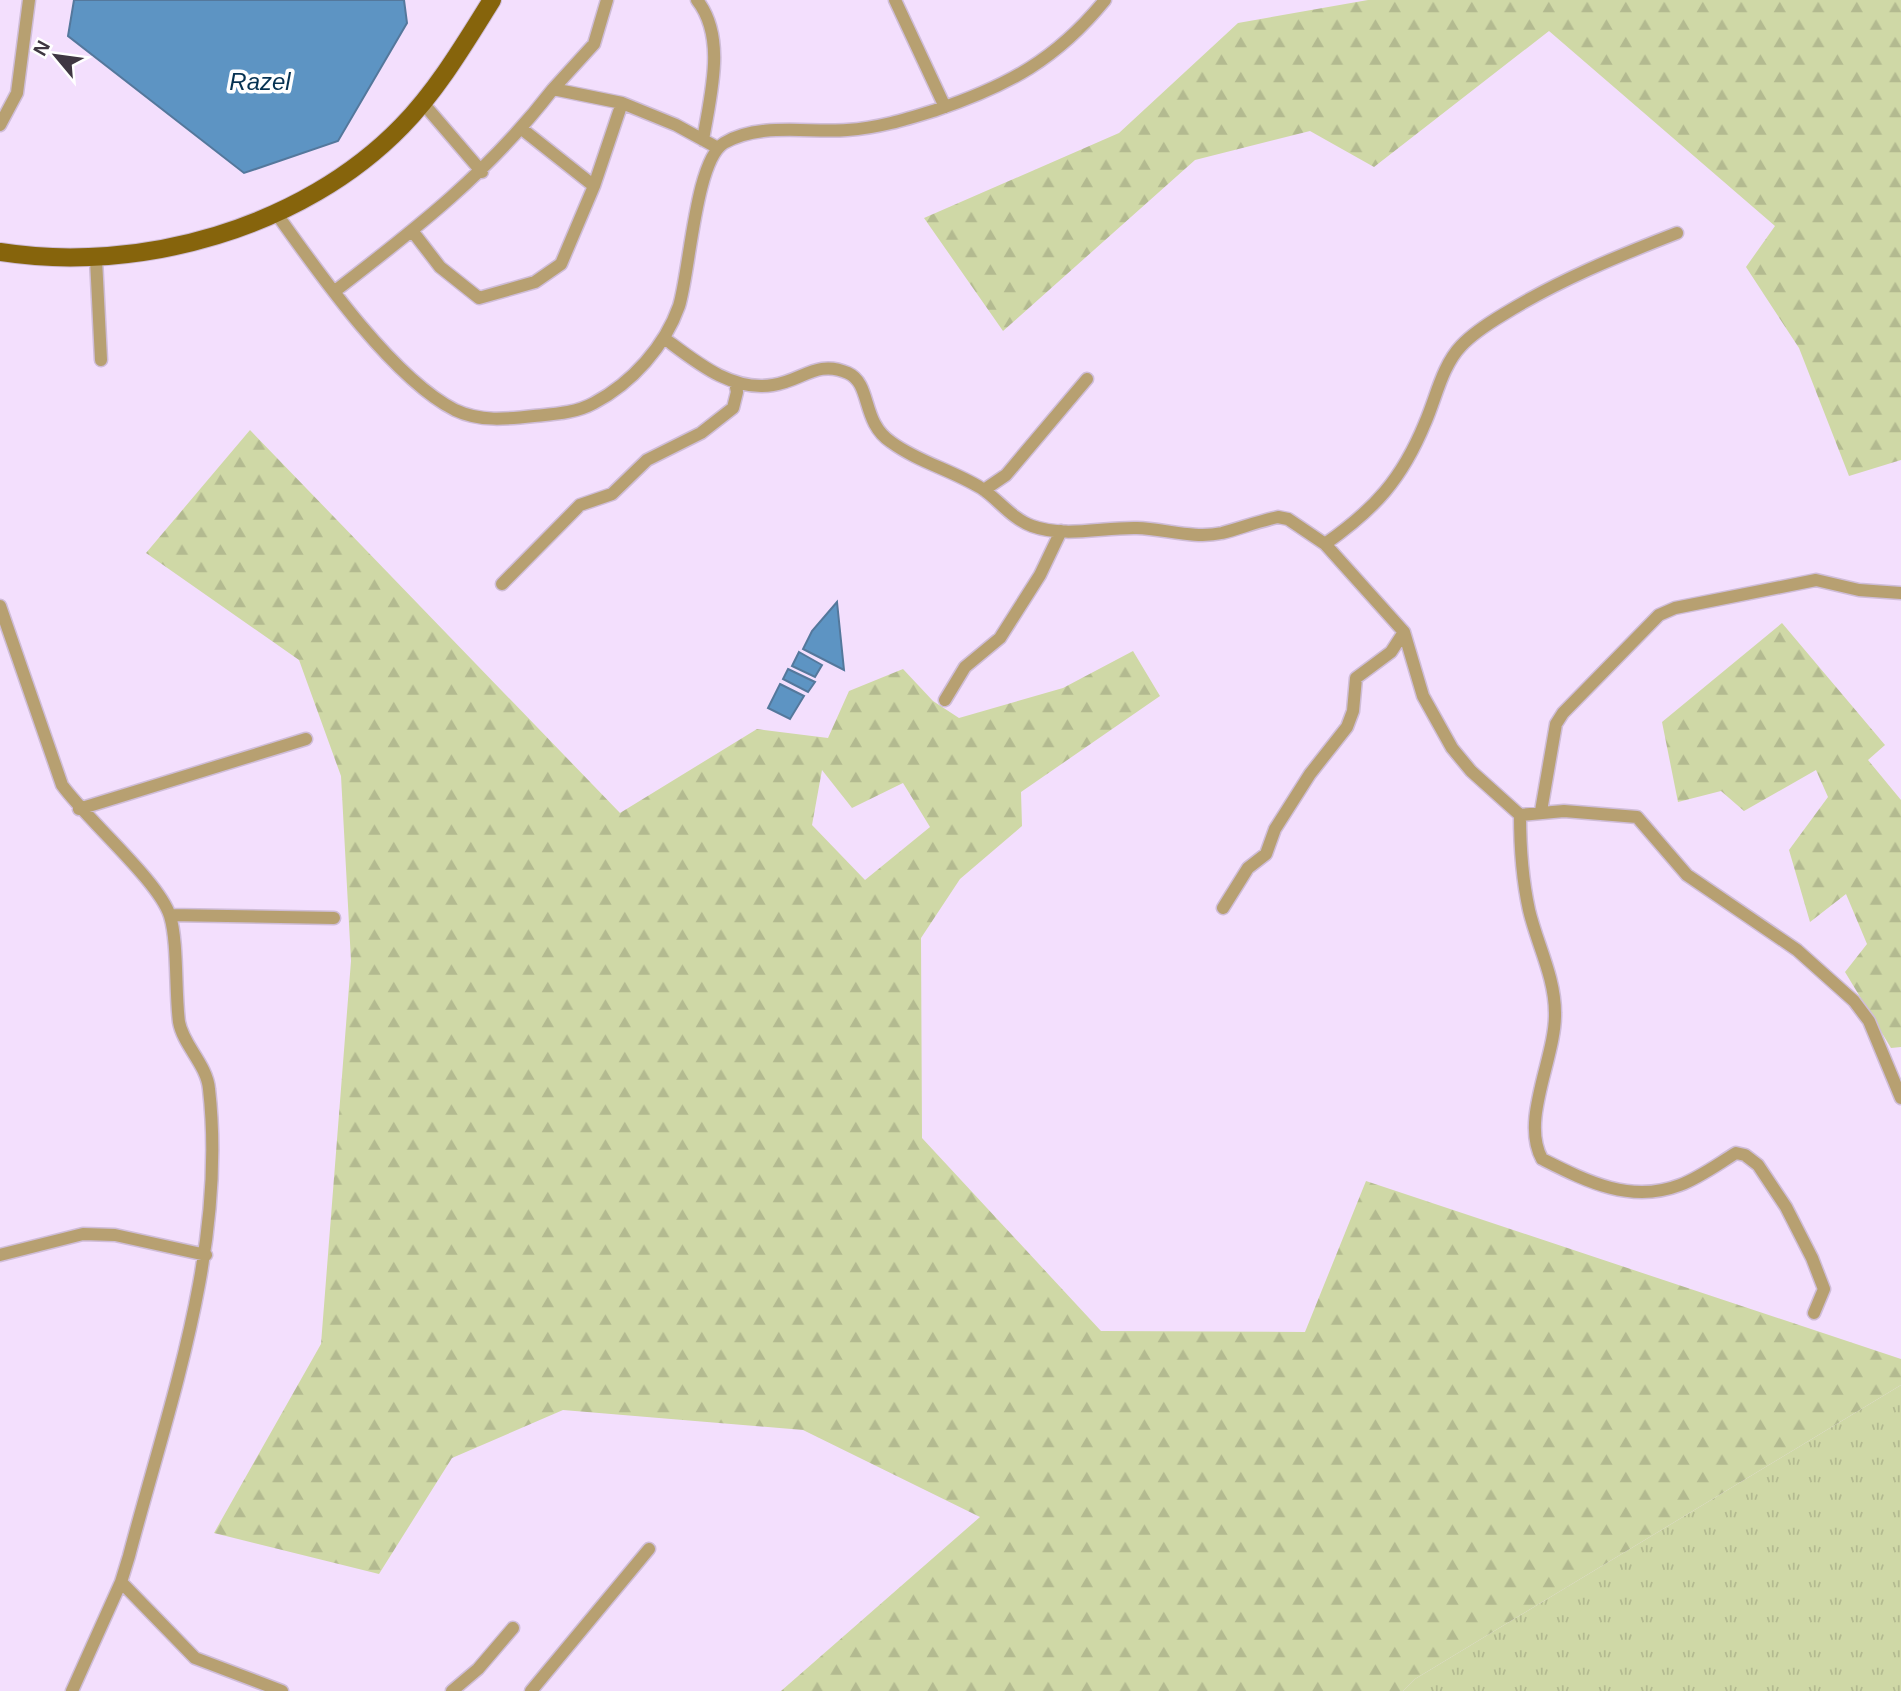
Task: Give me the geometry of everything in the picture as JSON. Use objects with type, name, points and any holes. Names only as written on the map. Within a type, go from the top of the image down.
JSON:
[{"type":"main road","points":[[0,252],[96,259],[200,238],[276,213],[354,169],[404,124],[492,0]]},
{"type":"street","points":[[0,125],[17,93],[29,0]]},
{"type":"street","points":[[335,291],[412,232],[482,172],[594,44],[607,0]]},
{"type":"street","points":[[697,0],[705,10],[715,67],[703,140]]},
{"type":"street","points":[[895,0],[944,107]]},
{"type":"street","points":[[276,213],[335,291],[409,375],[447,404],[478,418],[504,420],[583,409],[619,387],[664,338],[678,307],[688,267],[697,205],[708,166],[718,148],[748,133],[846,130],[888,125],[990,91],[1046,59],[1082,28],[1105,0]]},
{"type":"street","points":[[553,89],[622,103],[718,148]]},
{"type":"street","points":[[422,102],[482,172]]},
{"type":"street","points":[[412,232],[440,267],[479,298],[536,282],[561,264],[594,186],[622,103]]},
{"type":"street","points":[[522,129],[594,186]]},
{"type":"street","points":[[1325,544],[1368,512],[1398,478],[1425,425],[1451,358],[1462,344],[1527,300],[1601,262],[1678,233]]},
{"type":"street","points":[[96,259],[101,360]]},
{"type":"street","points":[[664,338],[705,368],[735,382],[774,386],[820,368],[833,368],[852,374],[860,383],[873,426],[879,434],[894,445],[984,490],[1032,526],[1061,531],[1137,528],[1202,535],[1222,533],[1278,517],[1287,519],[1325,544],[1404,632],[1423,696],[1452,748],[1471,771],[1520,814],[1520,853],[1530,911],[1552,986],[1555,1012],[1554,1036],[1536,1115],[1536,1147],[1542,1159],[1613,1191],[1645,1192],[1680,1185],[1736,1153],[1745,1155],[1758,1164],[1812,1258],[1824,1289],[1814,1313]]},
{"type":"street","points":[[984,490],[1006,475],[1087,379]]},
{"type":"street","points":[[502,584],[580,505],[612,494],[646,460],[701,433],[733,408],[737,392],[735,382]]},
{"type":"street","points":[[945,700],[965,667],[1000,638],[1040,575],[1061,531]]},
{"type":"street","points":[[1541,811],[1556,724],[1563,713],[1659,615],[1675,608],[1816,580],[1859,590],[1901,593]]},
{"type":"street","points":[[0,606],[62,785],[79,809],[145,879],[170,915],[180,1025],[209,1085],[215,1161],[206,1255],[121,1582],[72,1691]]},
{"type":"street","points":[[1223,908],[1248,868],[1266,854],[1275,829],[1289,807],[1347,727],[1353,711],[1356,678],[1391,652],[1404,632]]},
{"type":"street","points":[[79,809],[306,739]]},
{"type":"street","points":[[1520,814],[1541,811],[1637,817],[1687,874],[1797,950],[1854,1001],[1869,1021],[1901,1098]]},
{"type":"street","points":[[170,915],[334,918]]},
{"type":"street","points":[[0,1255],[83,1234],[115,1235],[206,1255]]},
{"type":"street","points":[[531,1691],[649,1549]]},
{"type":"street","points":[[121,1582],[195,1657],[282,1691]]},
{"type":"street","points":[[452,1691],[478,1669],[513,1629]]},
{"type":"green space","points":[[1368,0],[1901,0],[1901,460],[1849,476],[1799,348],[1746,267],[1775,226],[1549,31],[1374,167],[1310,131],[1195,160],[1003,331],[924,218],[1119,133],[1238,23]]},
{"type":"green space","points":[[250,430],[620,813],[757,729],[828,738],[849,691],[903,669],[933,701],[959,718],[1063,688],[1133,651],[1160,696],[1021,792],[1022,826],[960,879],[921,938],[922,1138],[1101,1331],[1305,1332],[1366,1181],[1901,1359],[1901,1385],[1415,1679],[1403,1691],[781,1691],[980,1517],[803,1430],[563,1410],[452,1458],[379,1574],[214,1533],[321,1344],[351,961],[341,776],[299,660],[146,553]],"holes":[[[822,770],[852,808],[903,783],[930,827],[865,880],[812,825]]]},
{"type":"green space","points":[[1782,623],[1885,745],[1868,760],[1901,800],[1901,1047],[1891,1048],[1845,972],[1867,944],[1846,894],[1810,922],[1789,850],[1828,797],[1816,770],[1744,811],[1721,791],[1678,802],[1662,722]]},
{"type":"green space","points":[[1901,1385],[1901,1691],[1403,1691],[1415,1679]]},
{"type":"water","name":"Razel","points":[[74,0],[404,0],[407,23],[338,141],[244,173],[68,36]]},
{"type":"water","points":[[837,602],[844,670],[803,649],[812,631]]},
{"type":"water","points":[[799,652],[822,665],[815,677],[792,666]]},
{"type":"water","points":[[788,669],[815,682],[808,692],[783,679]]},
{"type":"water","points":[[780,684],[804,696],[790,719],[768,708]]}]
